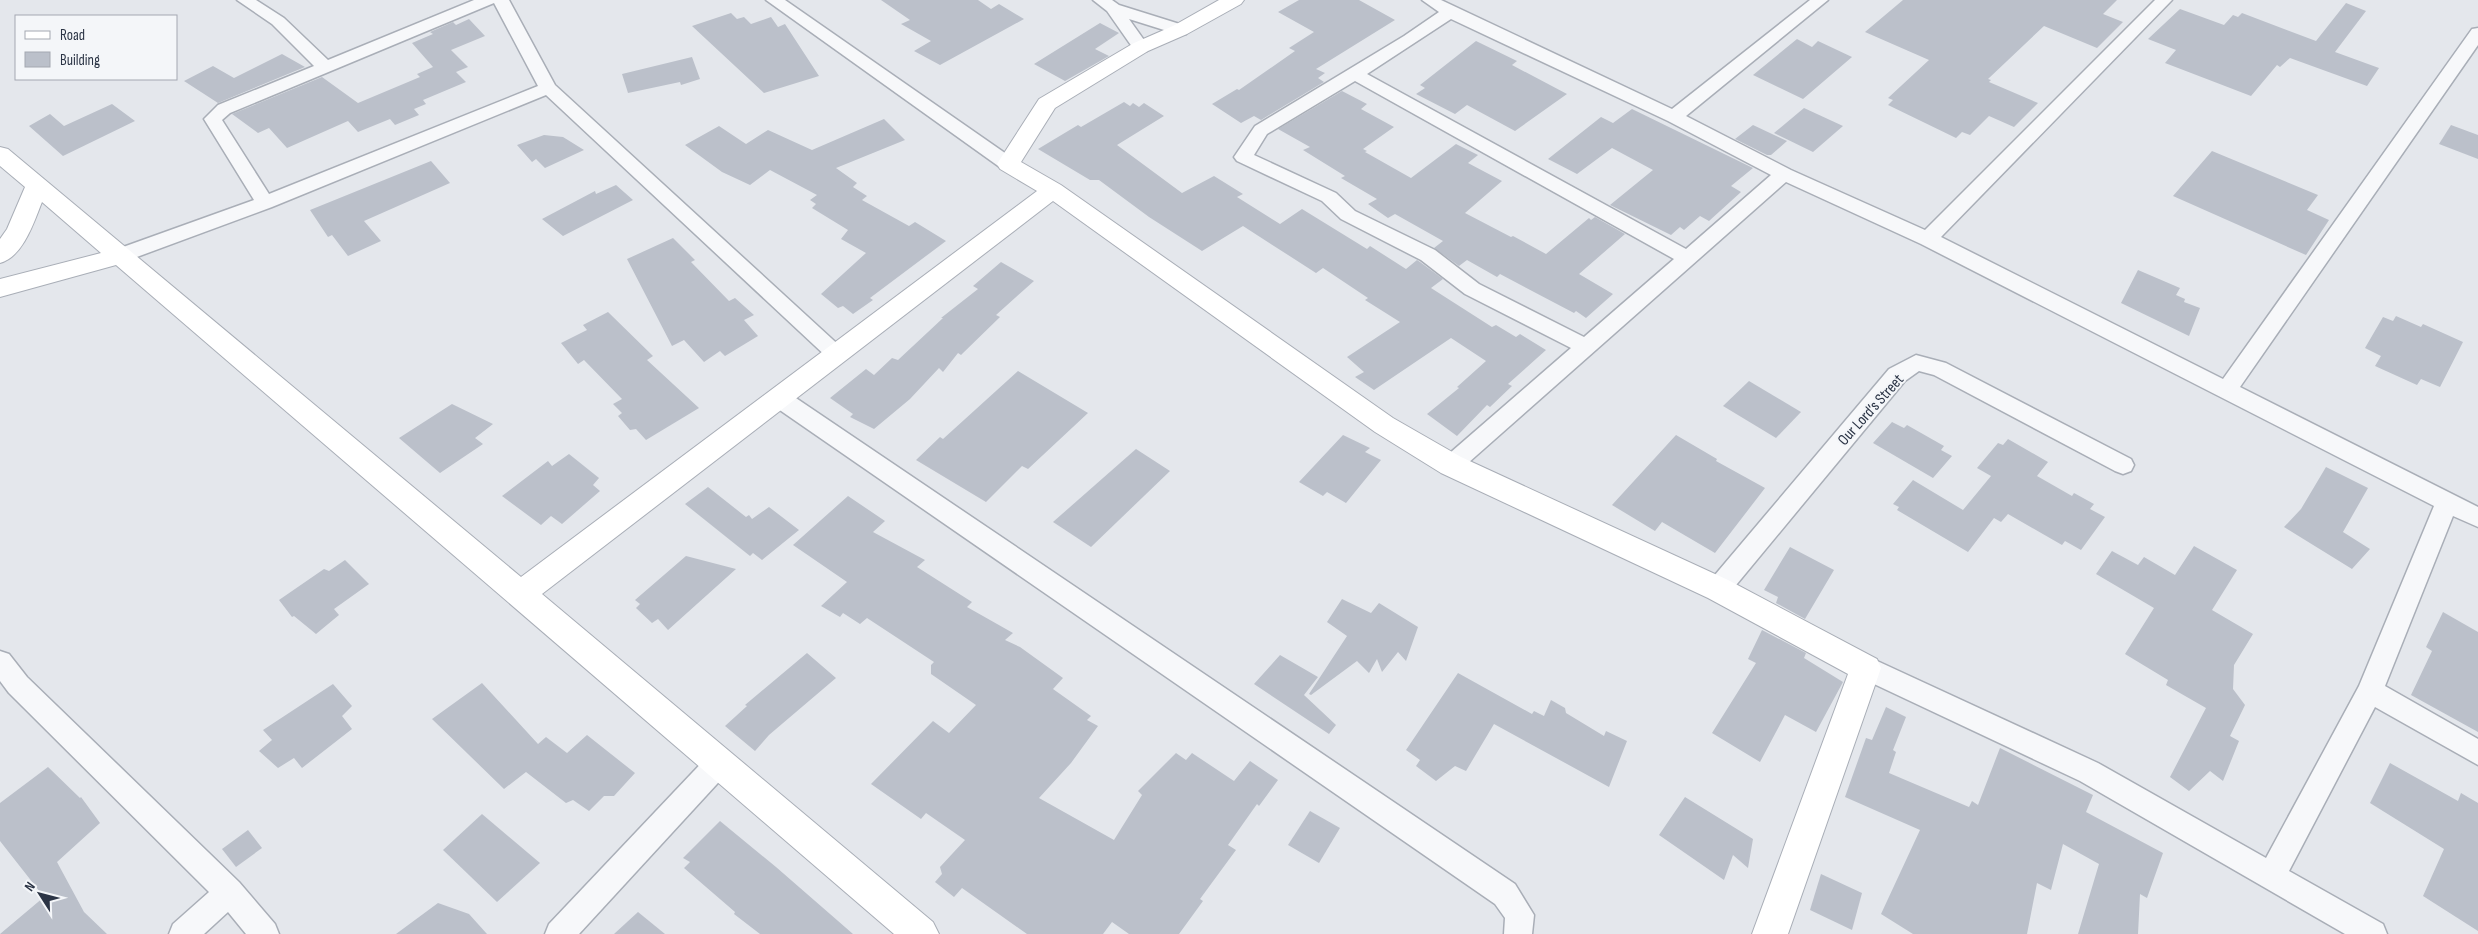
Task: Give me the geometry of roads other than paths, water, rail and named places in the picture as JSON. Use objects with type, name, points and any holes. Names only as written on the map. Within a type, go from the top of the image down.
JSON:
[{"type":"street","points":[[245,0],[278,21],[325,67]]},
{"type":"street","points":[[265,202],[213,119],[224,109],[488,0]]},
{"type":"street","points":[[501,0],[548,88],[836,354]]},
{"type":"street","points":[[774,0],[1008,164],[1053,190],[1384,425],[1451,465],[1718,589],[1866,668],[2089,772],[2373,934]]},
{"type":"street","points":[[1008,164],[1047,104],[1142,47],[1180,30],[1234,0]]},
{"type":"street","points":[[1430,0],[1450,12],[1674,116],[1784,174],[1928,239],[2478,518]]},
{"type":"street","points":[[1674,116],[1820,0]]},
{"type":"street","points":[[1928,239],[2164,0]]},
{"type":"street","points":[[1107,4],[1142,47]]},
{"type":"street","points":[[1107,4],[1180,30]]},
{"type":"street","points":[[1450,12],[1410,40],[1261,130],[1252,139],[1251,147],[1244,158],[1329,197],[1348,215],[1428,255],[1472,290],[1585,346]]},
{"type":"street","points":[[2227,389],[2478,33]]},
{"type":"street","points":[[1354,74],[1687,258]]},
{"type":"street","points":[[0,288],[119,256],[265,202],[548,88]]},
{"type":"street","points":[[0,154],[518,595],[921,934]]},
{"type":"street","points":[[1451,465],[1784,174]]},
{"type":"street","points":[[0,255],[18,232],[37,186]]},
{"type":"street","points":[[518,595],[1053,190]]},
{"type":"street","name":"Our Lord’s Street","points":[[1718,589],[1897,375],[1916,363],[1939,368],[2123,465]]},
{"type":"street","points":[[779,398],[1504,894],[1520,915],[1518,934]]},
{"type":"street","points":[[2271,876],[2370,691],[2446,502]]},
{"type":"street","points":[[0,662],[9,690],[229,892],[266,934]]},
{"type":"street","points":[[1774,932],[1866,668]]},
{"type":"street","points":[[2370,691],[2478,752]]},
{"type":"street","points":[[559,934],[719,764]]},
{"type":"street","points":[[183,934],[229,892]]}]
